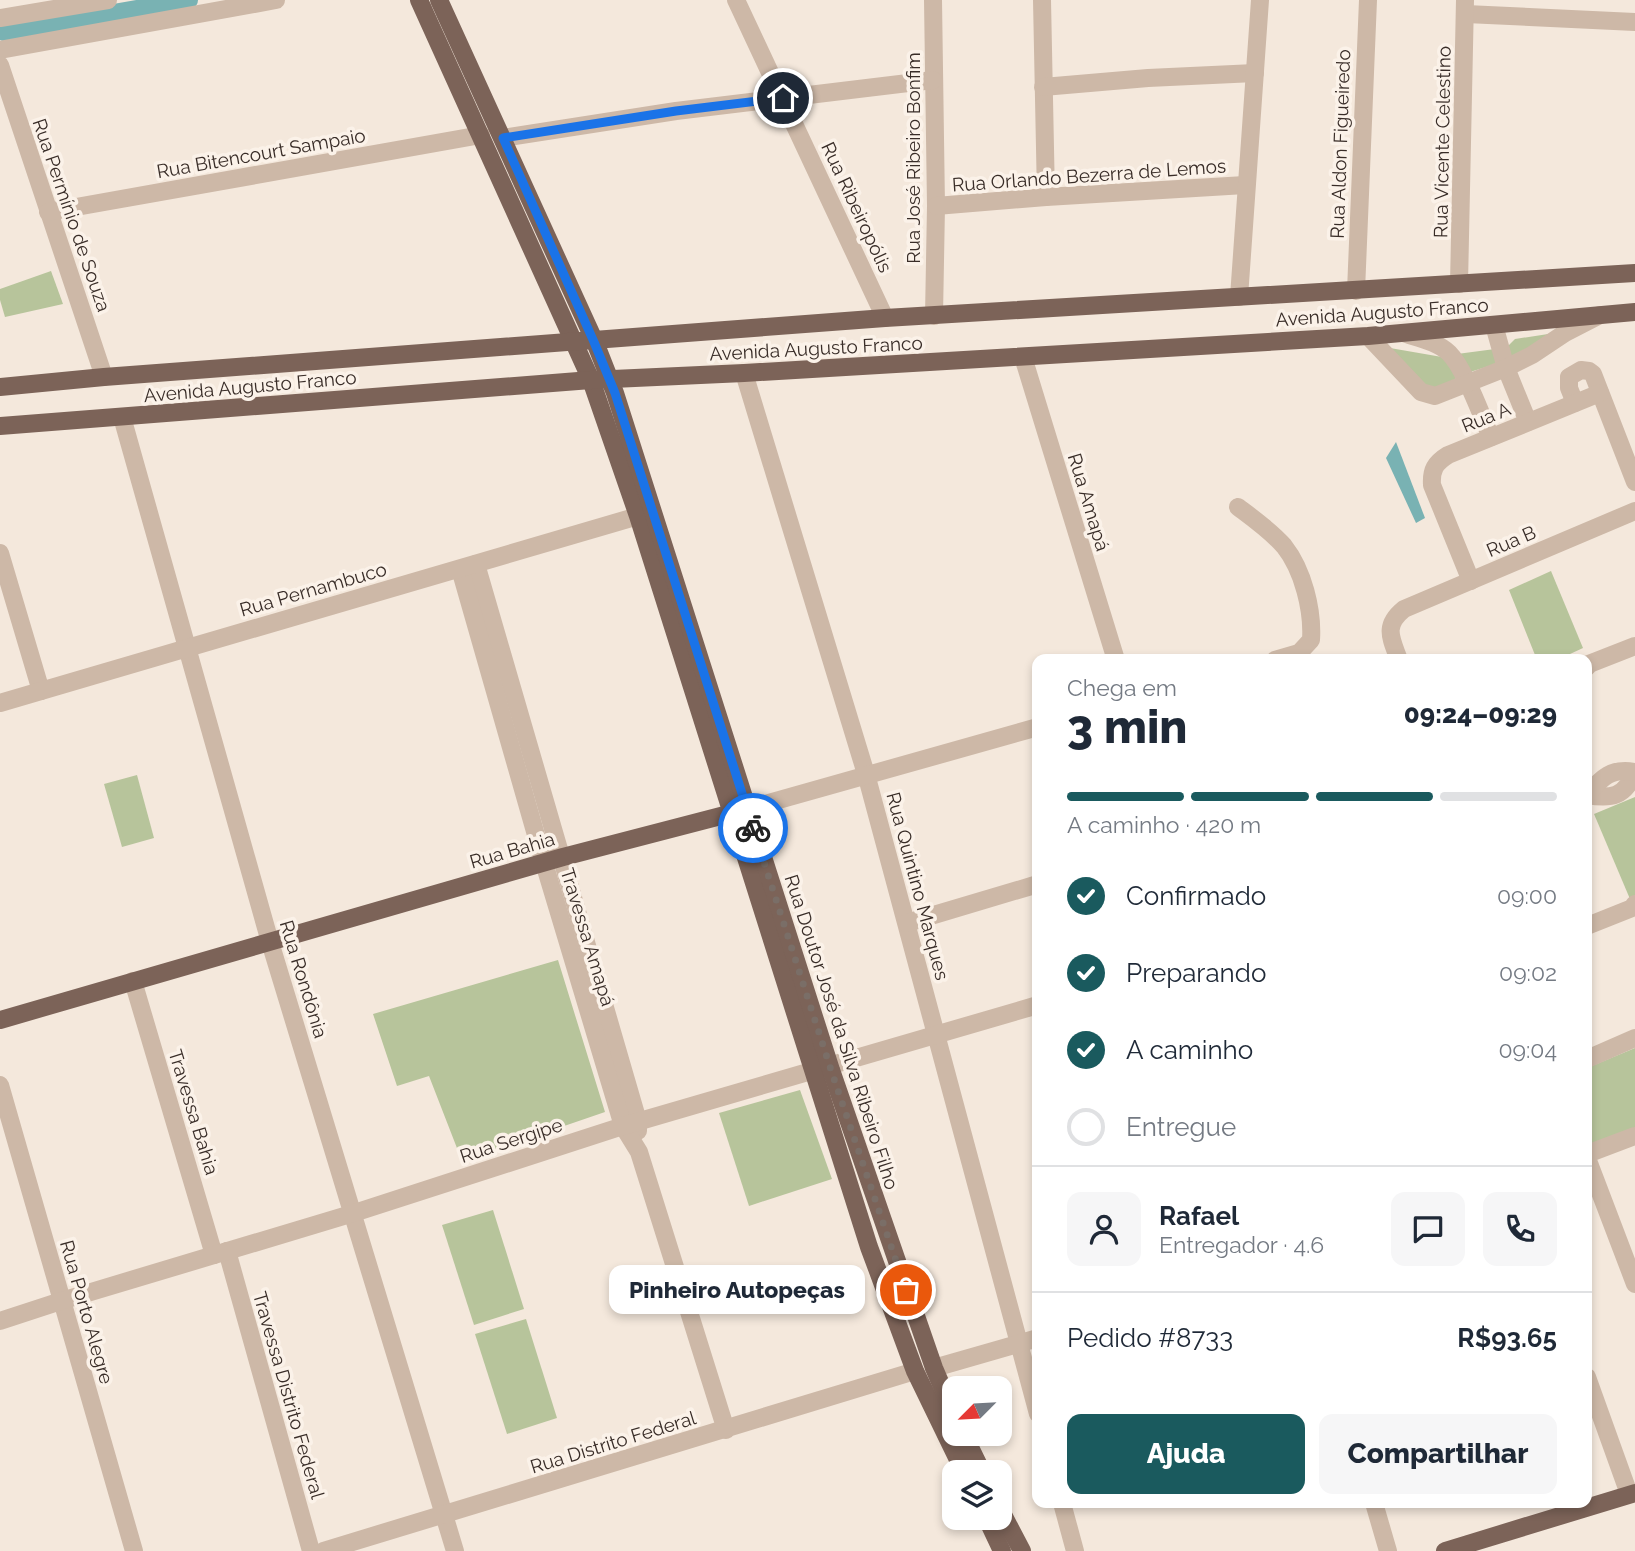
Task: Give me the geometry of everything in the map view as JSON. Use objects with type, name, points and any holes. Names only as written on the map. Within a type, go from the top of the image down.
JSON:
[{"type":"main road","name":"Rua Doutor José da Silva Ribeiro Filho","points":[[419,0],[591,380],[740,811]]},
{"type":"main road","name":"Rua Doutor José da Silva Ribeiro Filho","points":[[439,0],[609,379],[821,1068],[869,1247],[915,1371],[958,1460]]},
{"type":"main road","name":"Avenida Augusto Franco","points":[[0,387],[885,318],[1635,273]]},
{"type":"main road","name":"Avenida Augusto Franco","points":[[0,426],[591,380],[1368,336],[1635,312]]},
{"type":"main road","name":"Rua Bahia","points":[[0,1020],[553,860],[740,811]]},
{"type":"main road","name":"Rua Doutor José da Silva Ribeiro Filho","points":[[821,1068],[942,1387]]},
{"type":"main road","points":[[1592,1506],[1632,1494]]},
{"type":"main road","points":[[1445,1551],[1586,1508]]},
{"type":"main road","points":[[992,1530],[1002,1551]]},
{"type":"main road","points":[[1011,1530],[1022,1551]]},
{"type":"street","points":[[0,18],[108,0]]},
{"type":"street","points":[[0,50],[276,0]]},
{"type":"street","name":"Rua Ribeiropólis","points":[[736,0],[885,318]]},
{"type":"street","name":"Rua José Ribeiro Bonfim","points":[[933,0],[936,206],[934,317]]},
{"type":"street","points":[[1042,0],[1046,197]]},
{"type":"street","points":[[1239,297],[1260,0]]},
{"type":"street","name":"Rua Aldon Figueiredo","points":[[1356,290],[1368,0]]},
{"type":"street","points":[[1465,7],[1635,22]]},
{"type":"street","name":"Rua Vicente Celestino","points":[[1460,284],[1465,7]]},
{"type":"street","name":"Rua Permínio de Souza","points":[[0,65],[104,377]]},
{"type":"street","points":[[1043,87],[1148,78],[1255,74]]},
{"type":"street","points":[[503,138],[676,111],[933,80]]},
{"type":"street","name":"Rua Bitencourt Sampaio","points":[[48,212],[481,135]]},
{"type":"street","name":"Rua Orlando Bezerra de Lemos","points":[[936,206],[1245,185]]},
{"type":"street","points":[[1368,336],[1421,392],[1427,396],[1436,396],[1506,368],[1532,355],[1557,337],[1604,314]]},
{"type":"street","points":[[1494,325],[1506,368],[1528,422]]},
{"type":"street","points":[[1404,333],[1434,344],[1450,354],[1491,437]]},
{"type":"street","name":"Rua Amapá","points":[[1023,357],[1114,654]]},
{"type":"street","points":[[1575,403],[1568,382],[1571,374],[1584,369],[1593,374],[1635,482]]},
{"type":"street","name":"Rua Quintino Marques","points":[[744,373],[866,774],[1032,1393]]},
{"type":"street","name":"Rua A","points":[[1471,581],[1432,485],[1432,470],[1441,459],[1600,393]]},
{"type":"street","name":"Rua Rondônia","points":[[122,417],[271,942],[455,1551]]},
{"type":"street","points":[[1238,507],[1270,532],[1285,548],[1295,565],[1305,593],[1312,627],[1311,640],[1296,654]]},
{"type":"street","name":"Rua B","points":[[1397,654],[1390,626],[1404,609],[1635,510]]},
{"type":"street","name":"Rua Pernambuco","points":[[0,703],[638,516]]},
{"type":"street","points":[[0,553],[41,691]]},
{"type":"street","name":"Travessa Amapá","points":[[468,566],[639,1152],[726,1430]]},
{"type":"street","points":[[1592,663],[1635,646]]},
{"type":"street","name":"Rua Bahia","points":[[740,811],[1032,729]]},
{"type":"street","points":[[1592,790],[1608,774],[1621,770],[1635,772]]},
{"type":"street","points":[[907,923],[1032,886]]},
{"type":"street","points":[[1592,924],[1634,907]]},
{"type":"street","name":"Travessa Bahia","points":[[133,981],[221,1253]]},
{"type":"street","name":"Rua Sergipe","points":[[0,1321],[354,1213],[631,1124],[1032,1007]]},
{"type":"street","points":[[1592,1057],[1635,1038]]},
{"type":"street","name":"Rua Porto Alegre","points":[[0,1085],[134,1551]]},
{"type":"street","points":[[1592,1154],[1635,1136]]},
{"type":"street","points":[[1592,1169],[1635,1284]]},
{"type":"street","name":"Travessa Distrito Federal","points":[[221,1253],[311,1551]]},
{"type":"street","points":[[934,1368],[1032,1340]]},
{"type":"street","name":"Rua Distrito Federal","points":[[323,1551],[915,1371]]},
{"type":"street","points":[[1592,1390],[1632,1494]]},
{"type":"street","points":[[1063,1508],[1075,1551]]},
{"type":"street","points":[[1375,1508],[1388,1551]]},
{"type":"green space","points":[[51,271],[63,304],[5,317],[0,289]]},
{"type":"green space","points":[[1561,332],[1508,359],[1506,348],[1515,339]]},
{"type":"green space","points":[[1390,348],[1442,357],[1452,364],[1456,378],[1452,385],[1424,389]]},
{"type":"green space","points":[[1495,349],[1496,364],[1470,372],[1457,354]]},
{"type":"green space","points":[[1551,571],[1583,648],[1570,654],[1535,654],[1509,590]]},
{"type":"green space","points":[[137,775],[154,838],[122,847],[104,784]]},
{"type":"green space","points":[[1635,797],[1635,896],[1630,899],[1594,814]]},
{"type":"green space","points":[[558,960],[605,1112],[462,1161],[429,1076],[397,1086],[373,1014]]},
{"type":"green space","points":[[1635,1048],[1635,1128],[1592,1147],[1592,1066]]},
{"type":"green space","points":[[800,1090],[832,1179],[749,1206],[719,1113]]},
{"type":"green space","points":[[493,1210],[524,1309],[474,1325],[442,1225]]},
{"type":"green space","points":[[526,1319],[557,1418],[507,1434],[475,1334]]},
{"type":"water","points":[[1396,442],[1425,518],[1416,523],[1386,458]]},
{"type":"waterway","points":[[4,32],[189,0]]},
{"type":"way so far","points":[[753,828],[906,1290]]},
{"type":"place","name":"Pinheiro Autopeças","points":[[906,1290]]},
{"type":"route","points":[[753,828],[615,393],[503,138],[676,111],[783,98]]}]
